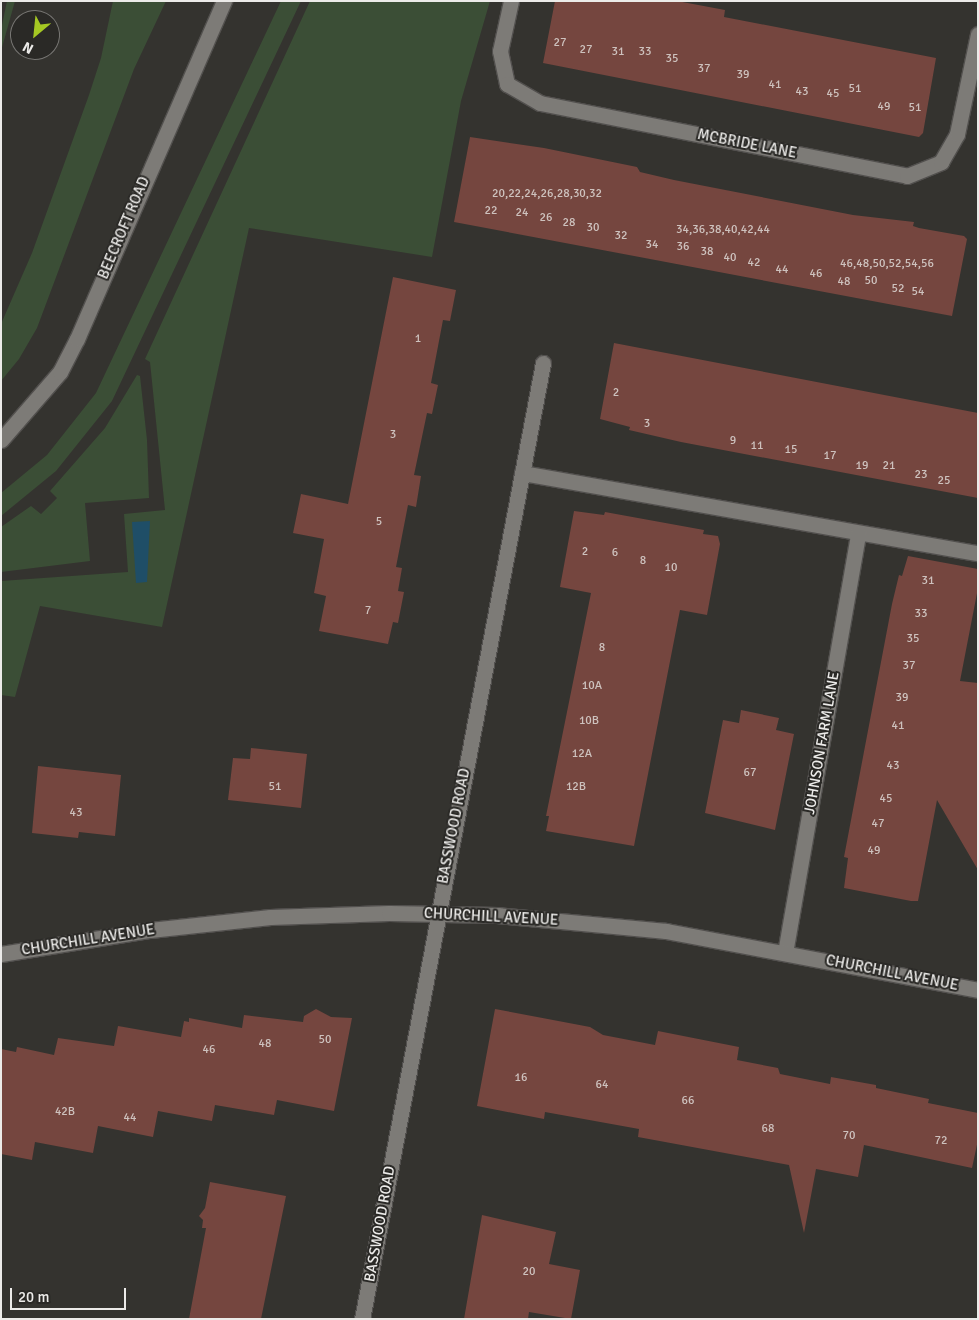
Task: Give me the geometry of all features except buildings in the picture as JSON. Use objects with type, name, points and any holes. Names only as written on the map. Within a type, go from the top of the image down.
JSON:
[{"type":"street","name":"BEECROFT ROAD","points":[[1,440],[60,372],[77,339],[224,1]]},
{"type":"street","name":"MCBRIDE LANE","points":[[511,1],[500,51],[507,84],[540,103],[907,176],[941,162],[957,134],[978,34]]},
{"type":"street","name":"BASSWOOD ROAD","points":[[362,1319],[437,913],[543,364]]},
{"type":"street","points":[[522,473],[978,553]]},
{"type":"street","name":"JOHNSON FARM LANE","points":[[785,953],[858,533]]},
{"type":"street","name":"CHURCHILL AVENUE","points":[[1,954],[210,922],[330,914],[437,913],[610,924],[785,953],[978,990]]},
{"type":"green space","points":[[7,1],[15,1],[12,10],[10,10],[10,19],[1,51],[1,30]]},
{"type":"green space","points":[[113,1],[166,1],[134,69],[37,328],[19,359],[1,381],[1,324],[32,253],[89,95],[101,58]]},
{"type":"green space","points":[[281,1],[301,1],[112,401],[56,471],[1,516],[1,493],[47,455],[96,393]]},
{"type":"green space","points":[[310,1],[490,1],[461,101],[432,257],[249,228],[162,627],[40,606],[15,697],[1,695],[1,581],[128,572],[124,514],[165,510],[150,362],[145,359]]},
{"type":"green space","points":[[137,375],[140,376],[147,440],[149,498],[85,503],[90,561],[1,572],[1,527],[31,506],[41,514],[57,498],[50,491],[105,428]]},
{"type":"water","points":[[150,521],[147,582],[136,583],[132,522]]}]
